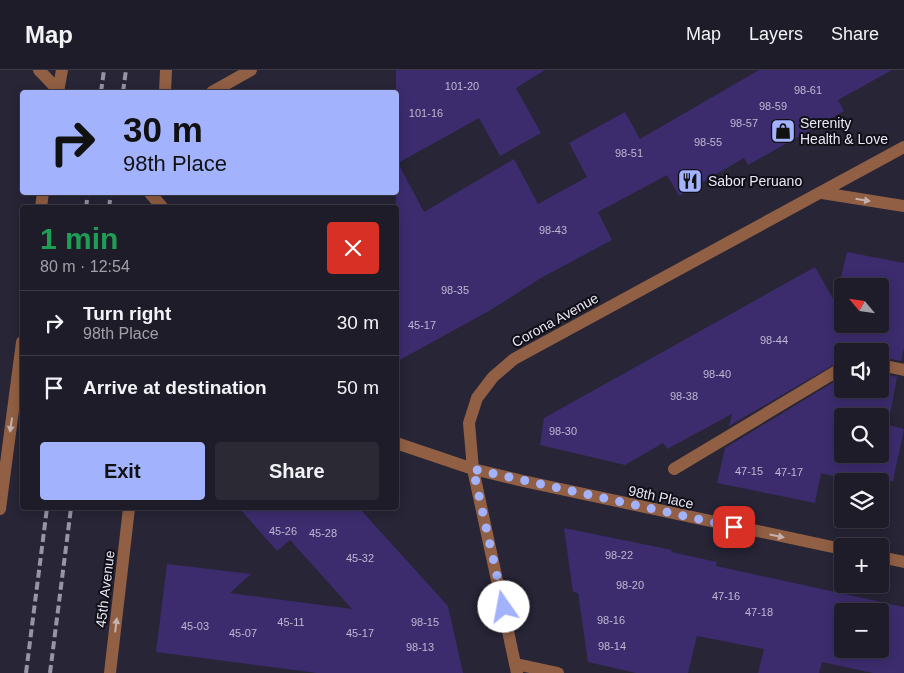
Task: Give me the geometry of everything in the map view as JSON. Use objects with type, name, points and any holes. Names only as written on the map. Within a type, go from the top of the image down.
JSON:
[{"type":"street","points":[[39,70],[56,90]]},
{"type":"street","points":[[58,90],[62,70]]},
{"type":"street","points":[[165,90],[166,70]]},
{"type":"street","points":[[216,90],[251,70]]},
{"type":"street","name":"Corona Avenue","points":[[516,668],[473,469],[468,423],[477,398],[493,377],[514,359],[904,147]]},
{"type":"street","points":[[822,193],[904,206]]},
{"type":"street","points":[[152,195],[161,205]]},
{"type":"street","points":[[0,510],[20,357]]},
{"type":"street","points":[[889,367],[904,370]]},
{"type":"street","points":[[674,469],[834,373]]},
{"type":"street","name":"98th Place","points":[[399,444],[473,469],[662,513],[834,547]]},
{"type":"street","name":"45th Avenue","points":[[110,673],[129,510]]},
{"type":"street","points":[[889,559],[904,562]]},
{"type":"street","points":[[516,668],[558,673]]},
{"type":"building","points":[[396,70],[545,70],[516,88],[541,133],[500,156],[479,118],[399,162],[399,90],[396,90]]},
{"type":"building","points":[[759,70],[892,70],[838,100],[844,111],[748,165],[744,158],[679,196],[667,175],[598,212],[612,240],[541,278],[489,311],[399,360],[399,205],[396,205],[396,195],[399,195],[399,165],[424,212],[514,159],[538,204],[587,177],[569,143],[625,112],[640,139]]},
{"type":"building","points":[[847,252],[904,263],[904,348],[901,361],[889,359],[889,343],[834,343],[834,365],[729,426],[732,414],[667,449],[663,443],[625,465],[540,445],[544,418],[815,267],[834,300],[834,333],[889,333],[889,278],[841,278]]},
{"type":"building","points":[[889,375],[897,377],[889,420],[889,408],[834,408],[834,463],[889,463],[889,425],[904,429],[893,481],[889,481],[889,473],[834,473],[834,476],[821,473],[815,503],[717,483],[725,448],[834,382],[834,398],[889,398]]},
{"type":"building","points":[[241,510],[361,510],[448,606],[463,673],[317,673],[156,652],[167,564],[251,574],[230,593],[352,609],[290,540],[277,551]]},
{"type":"building","points":[[564,528],[672,550],[671,552],[717,562],[716,566],[886,603],[834,603],[834,658],[889,658],[889,604],[904,607],[904,673],[873,673],[822,662],[819,673],[758,673],[764,649],[697,636],[688,673],[636,673],[588,662],[578,593],[573,592]]},
{"type":"railway","points":[[101,90],[104,70]]},
{"type":"railway","points":[[123,90],[126,70]]},
{"type":"railway","points":[[86,205],[88,195]]},
{"type":"railway","points":[[109,205],[111,195]]},
{"type":"railway","points":[[26,673],[47,510]]},
{"type":"railway","points":[[50,673],[71,510]]},
{"type":"place","name":"Serenity Health & Love","points":[[783,131]]},
{"type":"place","name":"Sabor Peruano","points":[[690,181]]},
{"type":"route","points":[[504,607],[473,469],[662,513],[734,527]]}]
